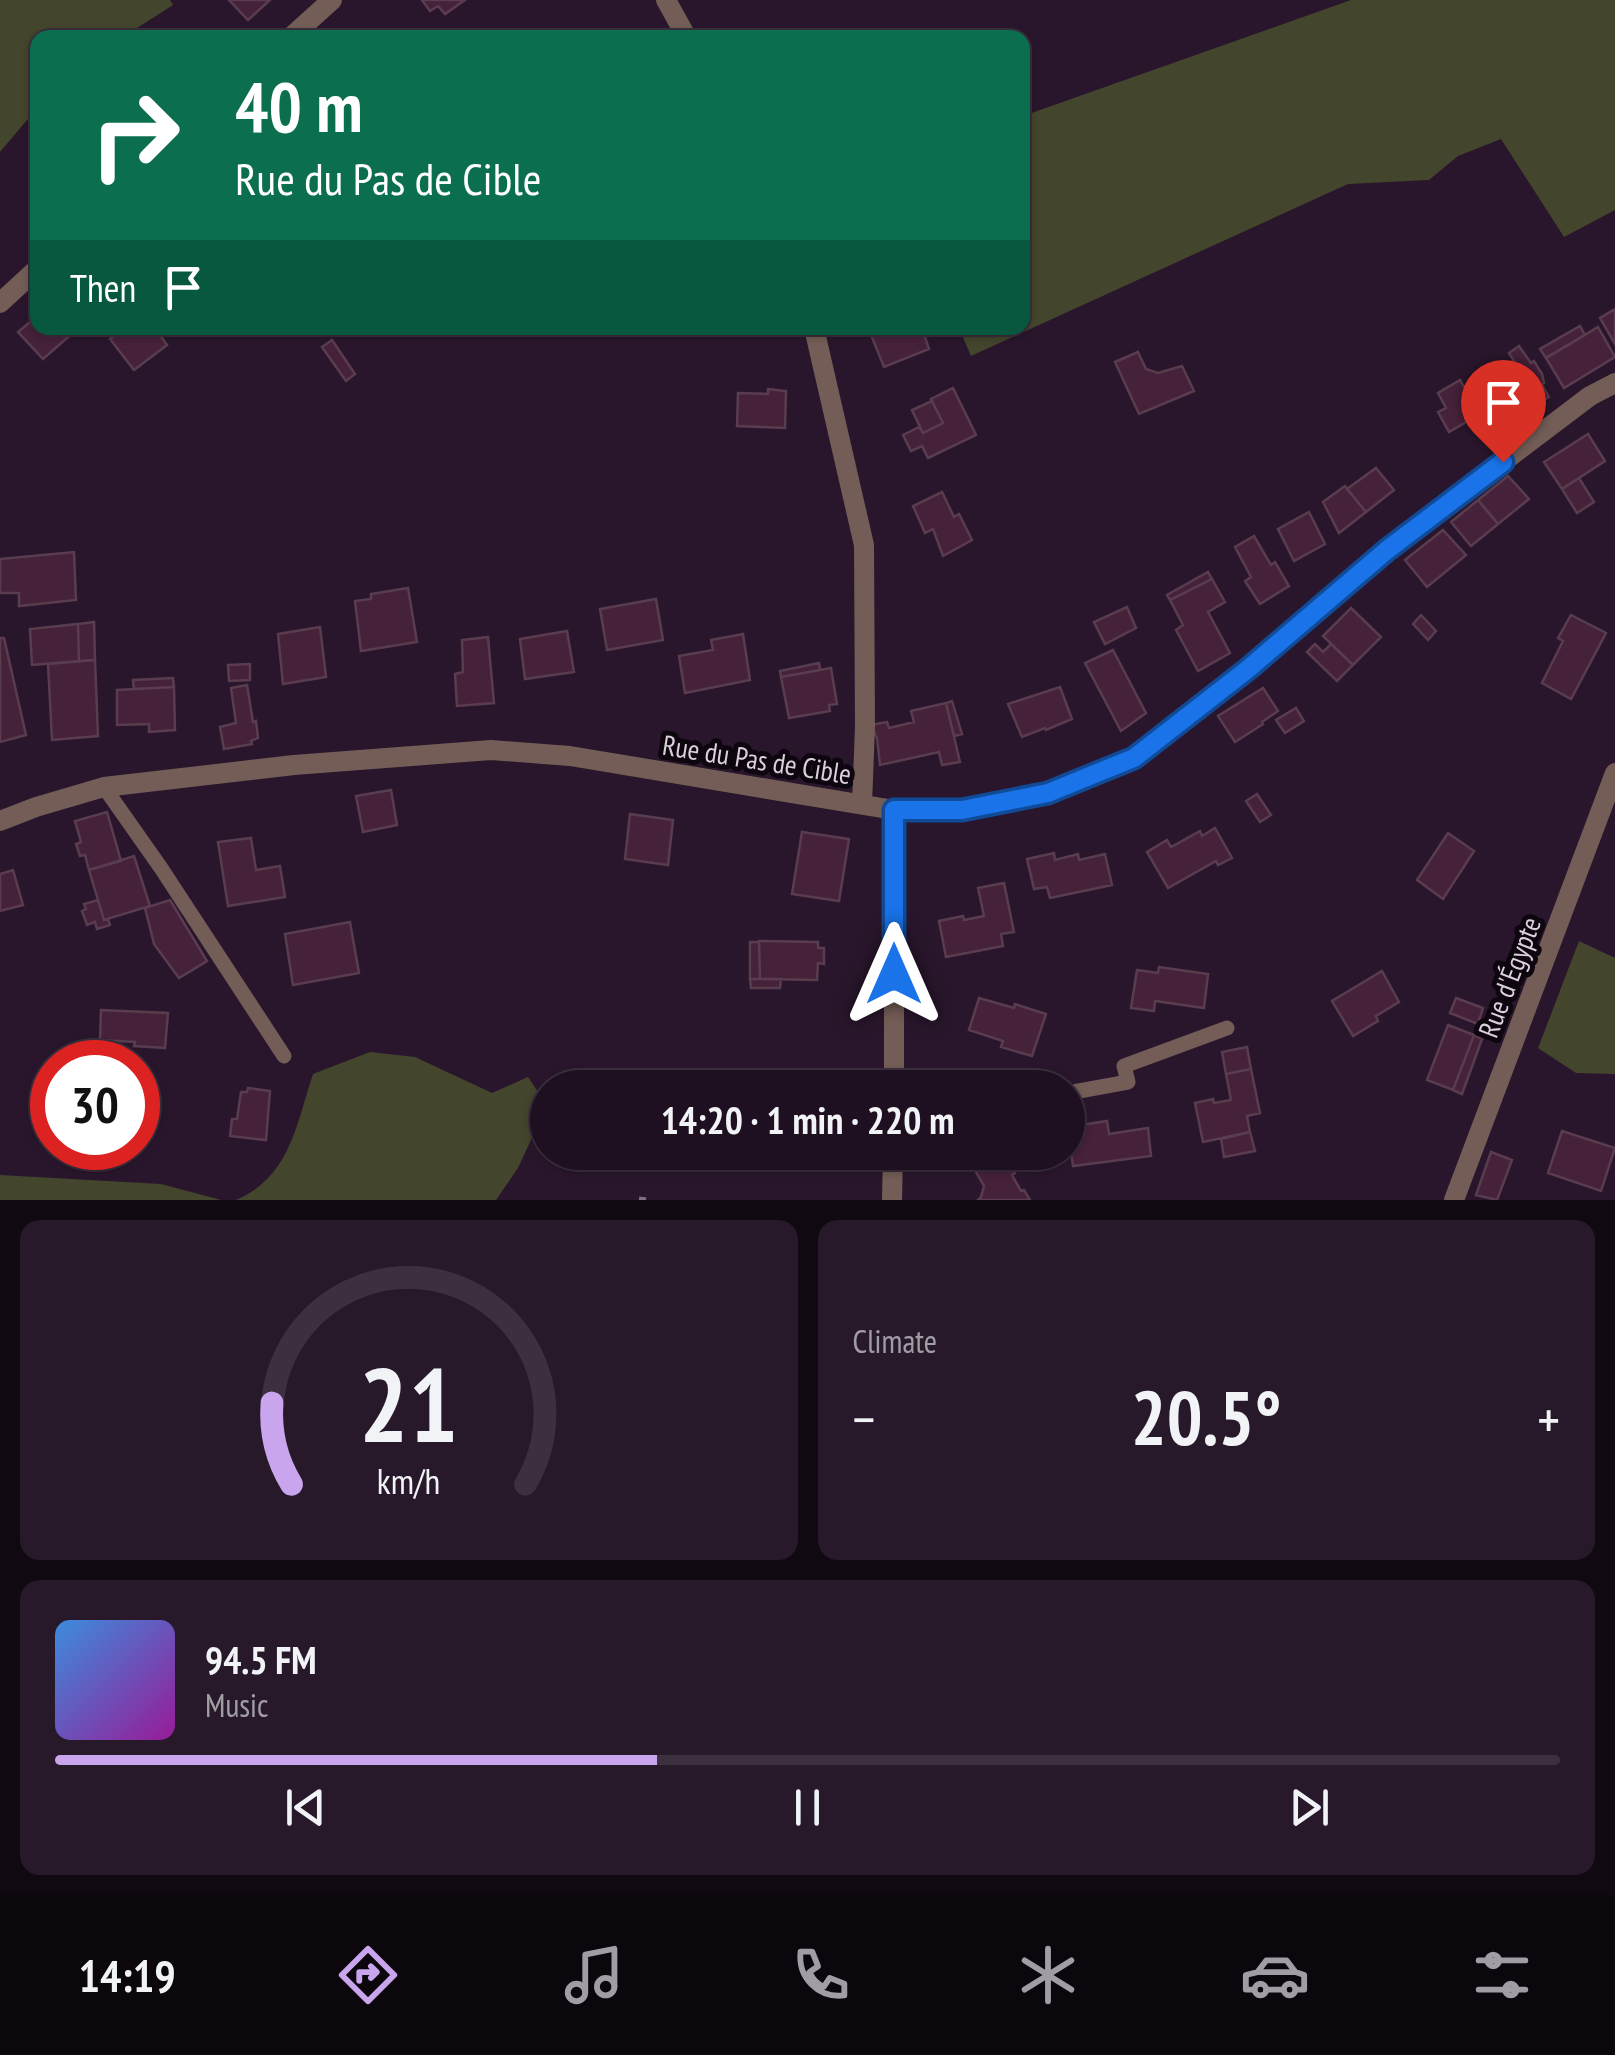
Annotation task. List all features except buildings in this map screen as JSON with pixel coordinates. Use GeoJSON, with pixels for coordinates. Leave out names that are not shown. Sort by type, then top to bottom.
{"type":"FeatureCollection","features":[{"type":"Feature","properties":{"kind":"street"},"geometry":{"type":"LineString","coordinates":[[299,30],[332,0]]}},
{"type":"Feature","properties":{"kind":"street"},"geometry":{"type":"LineString","coordinates":[[666,0],[683,30]]}},
{"type":"Feature","properties":{"kind":"street"},"geometry":{"type":"LineString","coordinates":[[0,302],[30,275]]}},
{"type":"Feature","properties":{"kind":"street"},"geometry":{"type":"LineString","coordinates":[[816,335],[864,545],[862,804]]}},
{"type":"Feature","properties":{"kind":"street","name":"Rue du Pas de Cible"},"geometry":{"type":"LineString","coordinates":[[0,822],[104,787],[294,765],[491,750],[570,756],[894,810],[962,810],[1048,793],[1134,758],[1248,669],[1387,550],[1590,396],[1615,382]]}},
{"type":"Feature","properties":{"kind":"street","name":"Rue d'Égypte"},"geometry":{"type":"LineString","coordinates":[[1454,1200],[1611,795],[1615,773]]}},
{"type":"Feature","properties":{"kind":"street"},"geometry":{"type":"LineString","coordinates":[[894,810],[894,1070]]}},
{"type":"Feature","properties":{"kind":"street"},"geometry":{"type":"LineString","coordinates":[[892,1200],[893,1170]]}},
{"type":"Feature","properties":{"kind":"lane"},"geometry":{"type":"LineString","coordinates":[[104,787],[284,1056]]}},
{"type":"Feature","properties":{"kind":"lane"},"geometry":{"type":"LineString","coordinates":[[1085,1090],[1128,1082],[1124,1066],[1226,1028]]}},
{"type":"Feature","properties":{"kind":"green space"},"geometry":{"type":"Polygon","coordinates":[[[0,0],[170,0],[173,5],[134,30],[30,30],[30,117],[0,152],[0,0]]]}},
{"type":"Feature","properties":{"kind":"green space"},"geometry":{"type":"Polygon","coordinates":[[[1351,0],[1615,0],[1615,210],[1564,237],[1501,139],[1458,156],[1429,180],[1348,184],[1030,329],[1030,114],[1351,0]]]}},
{"type":"Feature","properties":{"kind":"green space"},"geometry":{"type":"Polygon","coordinates":[[[962,335],[1017,335],[971,356],[962,335]]]}},
{"type":"Feature","properties":{"kind":"green space"},"geometry":{"type":"Polygon","coordinates":[[[1579,941],[1615,958],[1615,1074],[1576,1073],[1538,1048],[1579,941]]]}},
{"type":"Feature","properties":{"kind":"green space"},"geometry":{"type":"Polygon","coordinates":[[[370,1052],[415,1057],[492,1093],[528,1077],[530,1142],[496,1200],[236,1200],[254,1190],[280,1163],[313,1074],[370,1052]]]}},
{"type":"Feature","properties":{"kind":"green space"},"geometry":{"type":"Polygon","coordinates":[[[0,1175],[161,1184],[221,1200],[0,1200],[0,1175]]]}},
{"type":"Feature","properties":{"kind":"route"},"geometry":{"type":"LineString","coordinates":[[894,974],[894,810],[962,810],[1048,793],[1134,758],[1248,669],[1387,550],[1503,462]]}}]}
